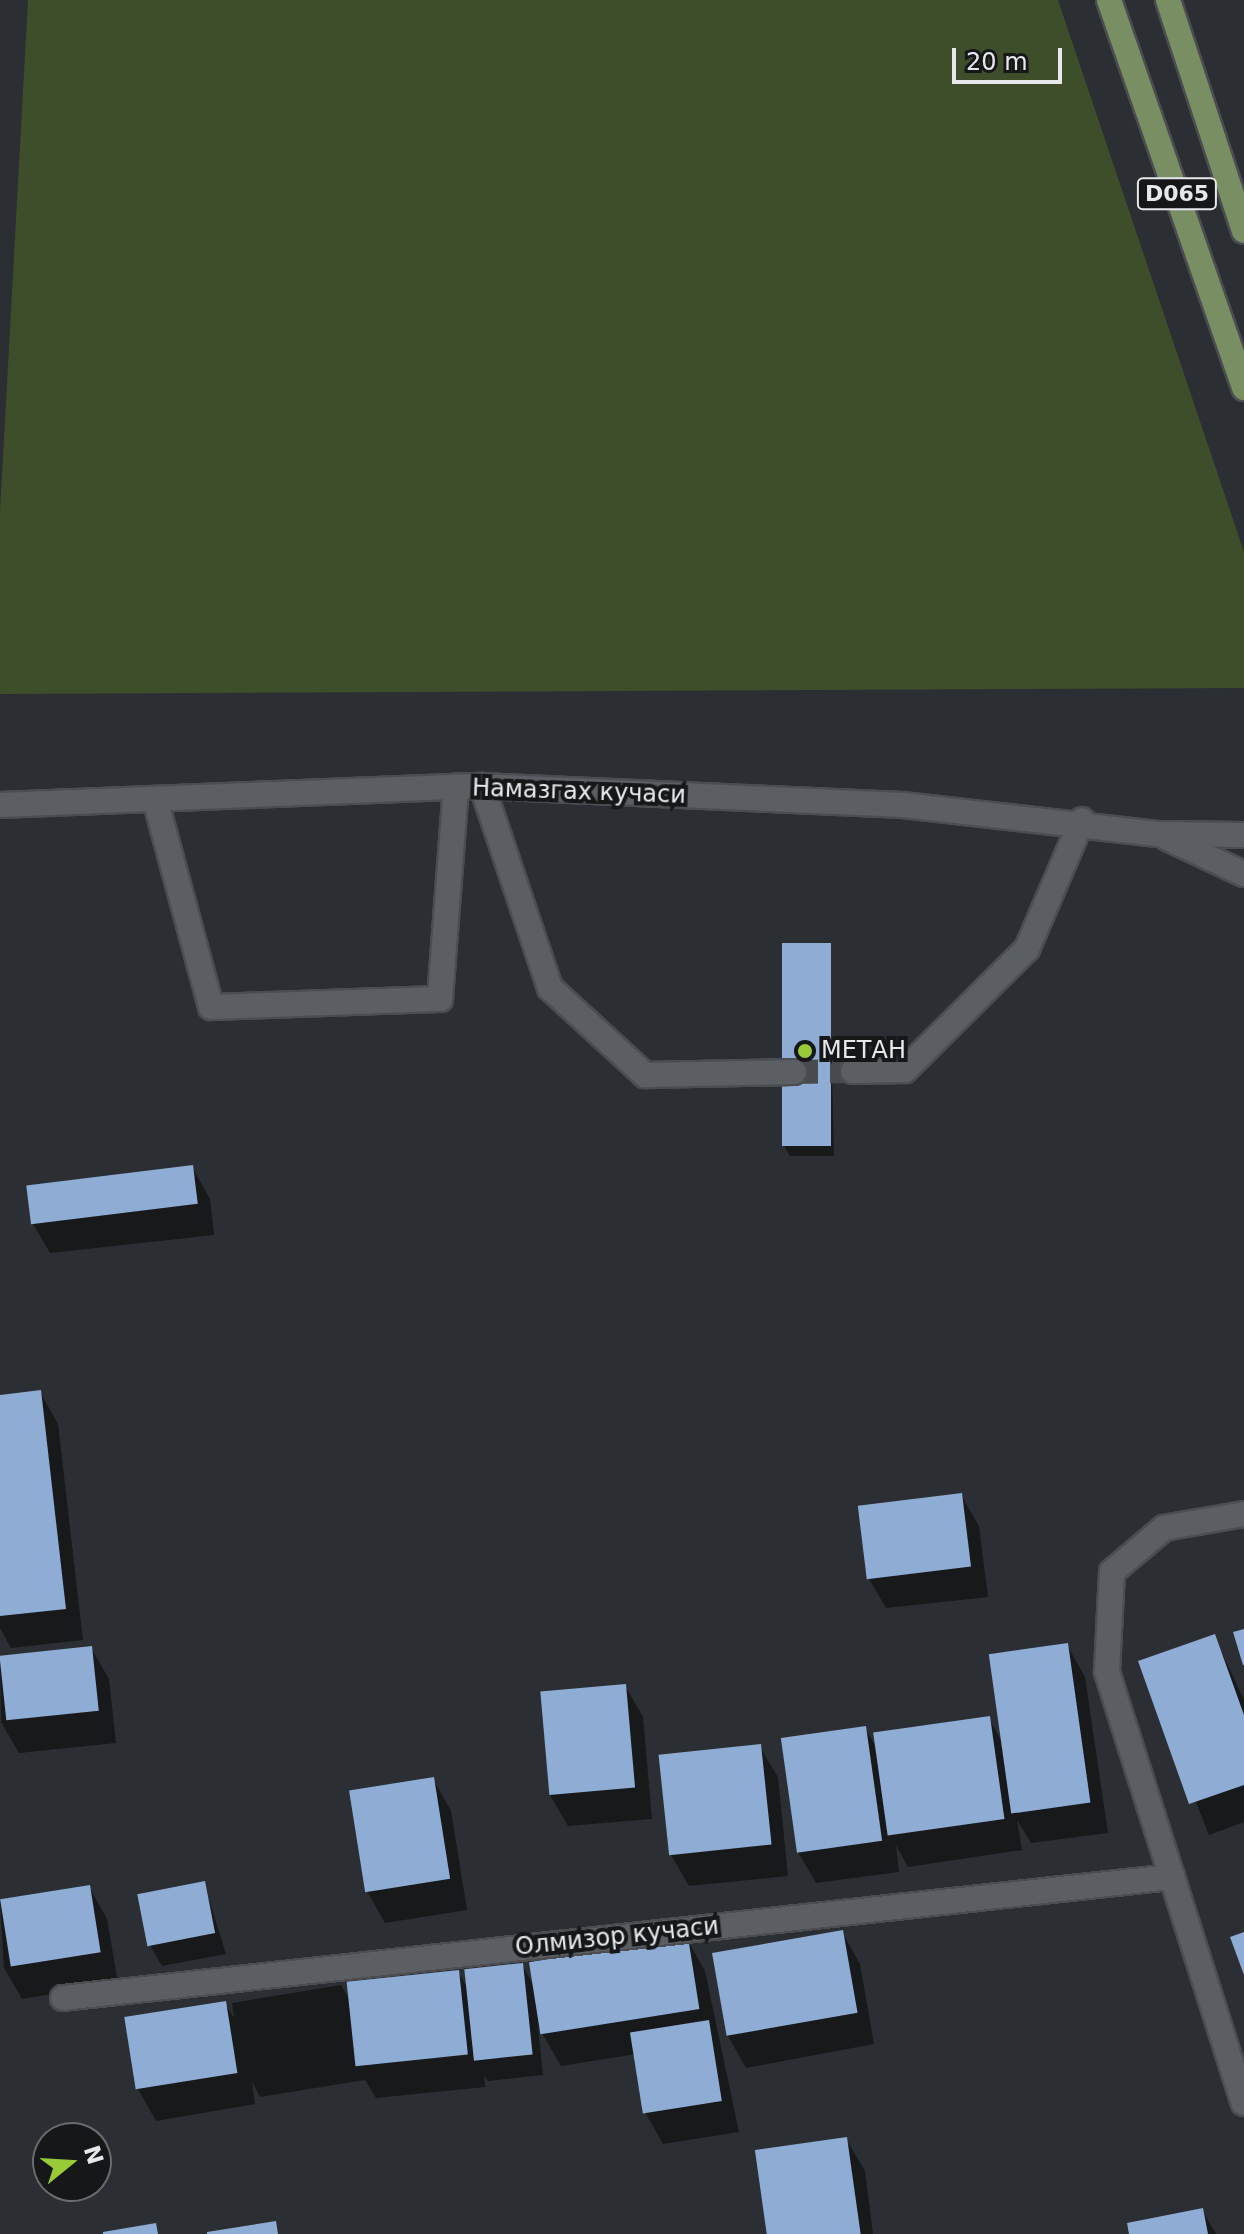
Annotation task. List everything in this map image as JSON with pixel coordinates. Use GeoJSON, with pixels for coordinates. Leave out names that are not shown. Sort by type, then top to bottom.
{"type":"FeatureCollection","features":[{"type":"Feature","properties":{"kind":"main road","name":"D065"},"geometry":{"type":"LineString","coordinates":[[1109,0],[1244,388]]}},
{"type":"Feature","properties":{"kind":"main road","name":"D065"},"geometry":{"type":"LineString","coordinates":[[1168,0],[1244,231]]}},
{"type":"Feature","properties":{"kind":"street","name":"Намазгах кучаси"},"geometry":{"type":"LineString","coordinates":[[0,805],[482,786],[1082,820],[1157,834]]}},
{"type":"Feature","properties":{"kind":"street"},"geometry":{"type":"LineString","coordinates":[[482,786],[550,988],[581,1017],[645,1075],[794,1072]]}},
{"type":"Feature","properties":{"kind":"street"},"geometry":{"type":"LineString","coordinates":[[155,799],[211,1007],[440,999],[456,787]]}},
{"type":"Feature","properties":{"kind":"street"},"geometry":{"type":"LineString","coordinates":[[853,1071],[905,1070],[1027,949],[1082,820]]}},
{"type":"Feature","properties":{"kind":"street"},"geometry":{"type":"LineString","coordinates":[[1157,834],[1244,835]]}},
{"type":"Feature","properties":{"kind":"street"},"geometry":{"type":"LineString","coordinates":[[1157,834],[1244,874]]}},
{"type":"Feature","properties":{"kind":"street"},"geometry":{"type":"LineString","coordinates":[[1244,1514],[1164,1528],[1112,1572],[1107,1672],[1244,2103]]}},
{"type":"Feature","properties":{"kind":"street","name":"Олмизор кучаси"},"geometry":{"type":"LineString","coordinates":[[63,1998],[1172,1877]]}},
{"type":"Feature","properties":{"kind":"green space"},"geometry":{"type":"Polygon","coordinates":[[[28,0],[1058,0],[1244,552],[1244,688],[0,694],[0,512],[28,0]]]}},
{"type":"Feature","properties":{"kind":"building"},"geometry":{"type":"Polygon","coordinates":[[[782,943],[831,943],[831,1146],[782,1146],[782,943]]]}},
{"type":"Feature","properties":{"kind":"building"},"geometry":{"type":"Polygon","coordinates":[[[193,1165],[198,1204],[31,1224],[26,1185],[193,1165]]]}},
{"type":"Feature","properties":{"kind":"building"},"geometry":{"type":"Polygon","coordinates":[[[41,1390],[66,1609],[0,1616],[0,1395],[41,1390]]]}},
{"type":"Feature","properties":{"kind":"building"},"geometry":{"type":"Polygon","coordinates":[[[962,1493],[971,1566],[867,1579],[858,1506],[962,1493]]]}},
{"type":"Feature","properties":{"kind":"building"},"geometry":{"type":"Polygon","coordinates":[[[1244,1629],[1244,1665],[1243,1665],[1233,1632],[1244,1629]]]}},
{"type":"Feature","properties":{"kind":"building"},"geometry":{"type":"Polygon","coordinates":[[[1215,1634],[1244,1715],[1244,1785],[1189,1804],[1138,1661],[1215,1634]]]}},
{"type":"Feature","properties":{"kind":"building"},"geometry":{"type":"Polygon","coordinates":[[[1068,1643],[1090,1802],[1011,1814],[989,1654],[1068,1643]]]}},
{"type":"Feature","properties":{"kind":"building"},"geometry":{"type":"Polygon","coordinates":[[[92,1646],[99,1711],[6,1720],[0,1656],[92,1646]]]}},
{"type":"Feature","properties":{"kind":"building"},"geometry":{"type":"Polygon","coordinates":[[[626,1684],[635,1788],[549,1795],[540,1691],[626,1684]]]}},
{"type":"Feature","properties":{"kind":"building"},"geometry":{"type":"Polygon","coordinates":[[[990,1716],[1004,1819],[888,1835],[873,1732],[990,1716]]]}},
{"type":"Feature","properties":{"kind":"building"},"geometry":{"type":"Polygon","coordinates":[[[866,1726],[882,1841],[797,1853],[781,1738],[866,1726]]]}},
{"type":"Feature","properties":{"kind":"building"},"geometry":{"type":"Polygon","coordinates":[[[761,1744],[772,1844],[669,1855],[659,1755],[761,1744]]]}},
{"type":"Feature","properties":{"kind":"building"},"geometry":{"type":"Polygon","coordinates":[[[434,1777],[450,1879],[365,1892],[349,1790],[434,1777]]]}},
{"type":"Feature","properties":{"kind":"building"},"geometry":{"type":"Polygon","coordinates":[[[205,1881],[215,1933],[147,1946],[137,1894],[205,1881]]]}},
{"type":"Feature","properties":{"kind":"building"},"geometry":{"type":"Polygon","coordinates":[[[90,1885],[101,1952],[11,1966],[0,1899],[90,1885]]]}},
{"type":"Feature","properties":{"kind":"building"},"geometry":{"type":"Polygon","coordinates":[[[843,1930],[858,2013],[727,2036],[712,1953],[843,1930]]]}},
{"type":"Feature","properties":{"kind":"building"},"geometry":{"type":"Polygon","coordinates":[[[1244,1932],[1244,1975],[1230,1937],[1244,1932]]]}},
{"type":"Feature","properties":{"kind":"building"},"geometry":{"type":"Polygon","coordinates":[[[688,1937],[699,2009],[540,2034],[529,1962],[688,1937]]]}},
{"type":"Feature","properties":{"kind":"building"},"geometry":{"type":"Polygon","coordinates":[[[523,1963],[533,2054],[474,2061],[464,1969],[523,1963]]]}},
{"type":"Feature","properties":{"kind":"building"},"geometry":{"type":"Polygon","coordinates":[[[459,1970],[468,2055],[356,2066],[347,1982],[459,1970]]]}},
{"type":"Feature","properties":{"kind":"building"},"geometry":{"type":"Polygon","coordinates":[[[226,2001],[237,2073],[136,2089],[124,2017],[226,2001]]]}},
{"type":"Feature","properties":{"kind":"building"},"geometry":{"type":"Polygon","coordinates":[[[709,2020],[722,2101],[643,2114],[630,2033],[709,2020]]]}},
{"type":"Feature","properties":{"kind":"building"},"geometry":{"type":"Polygon","coordinates":[[[847,2137],[861,2234],[767,2234],[755,2150],[847,2137]]]}},
{"type":"Feature","properties":{"kind":"building"},"geometry":{"type":"Polygon","coordinates":[[[1203,2208],[1208,2234],[1129,2234],[1127,2223],[1203,2208]]]}},
{"type":"Feature","properties":{"kind":"building"},"geometry":{"type":"Polygon","coordinates":[[[276,2221],[278,2234],[207,2234],[207,2232],[276,2221]]]}},
{"type":"Feature","properties":{"kind":"building"},"geometry":{"type":"Polygon","coordinates":[[[156,2223],[158,2234],[103,2234],[103,2232],[156,2223]]]}},
{"type":"Feature","properties":{"kind":"tunnel"},"geometry":{"type":"LineString","coordinates":[[794,1072],[853,1071]]}},
{"type":"Feature","properties":{"kind":"place","name":"МЕТАН"},"geometry":{"type":"Point","coordinates":[805,1051]}}]}
